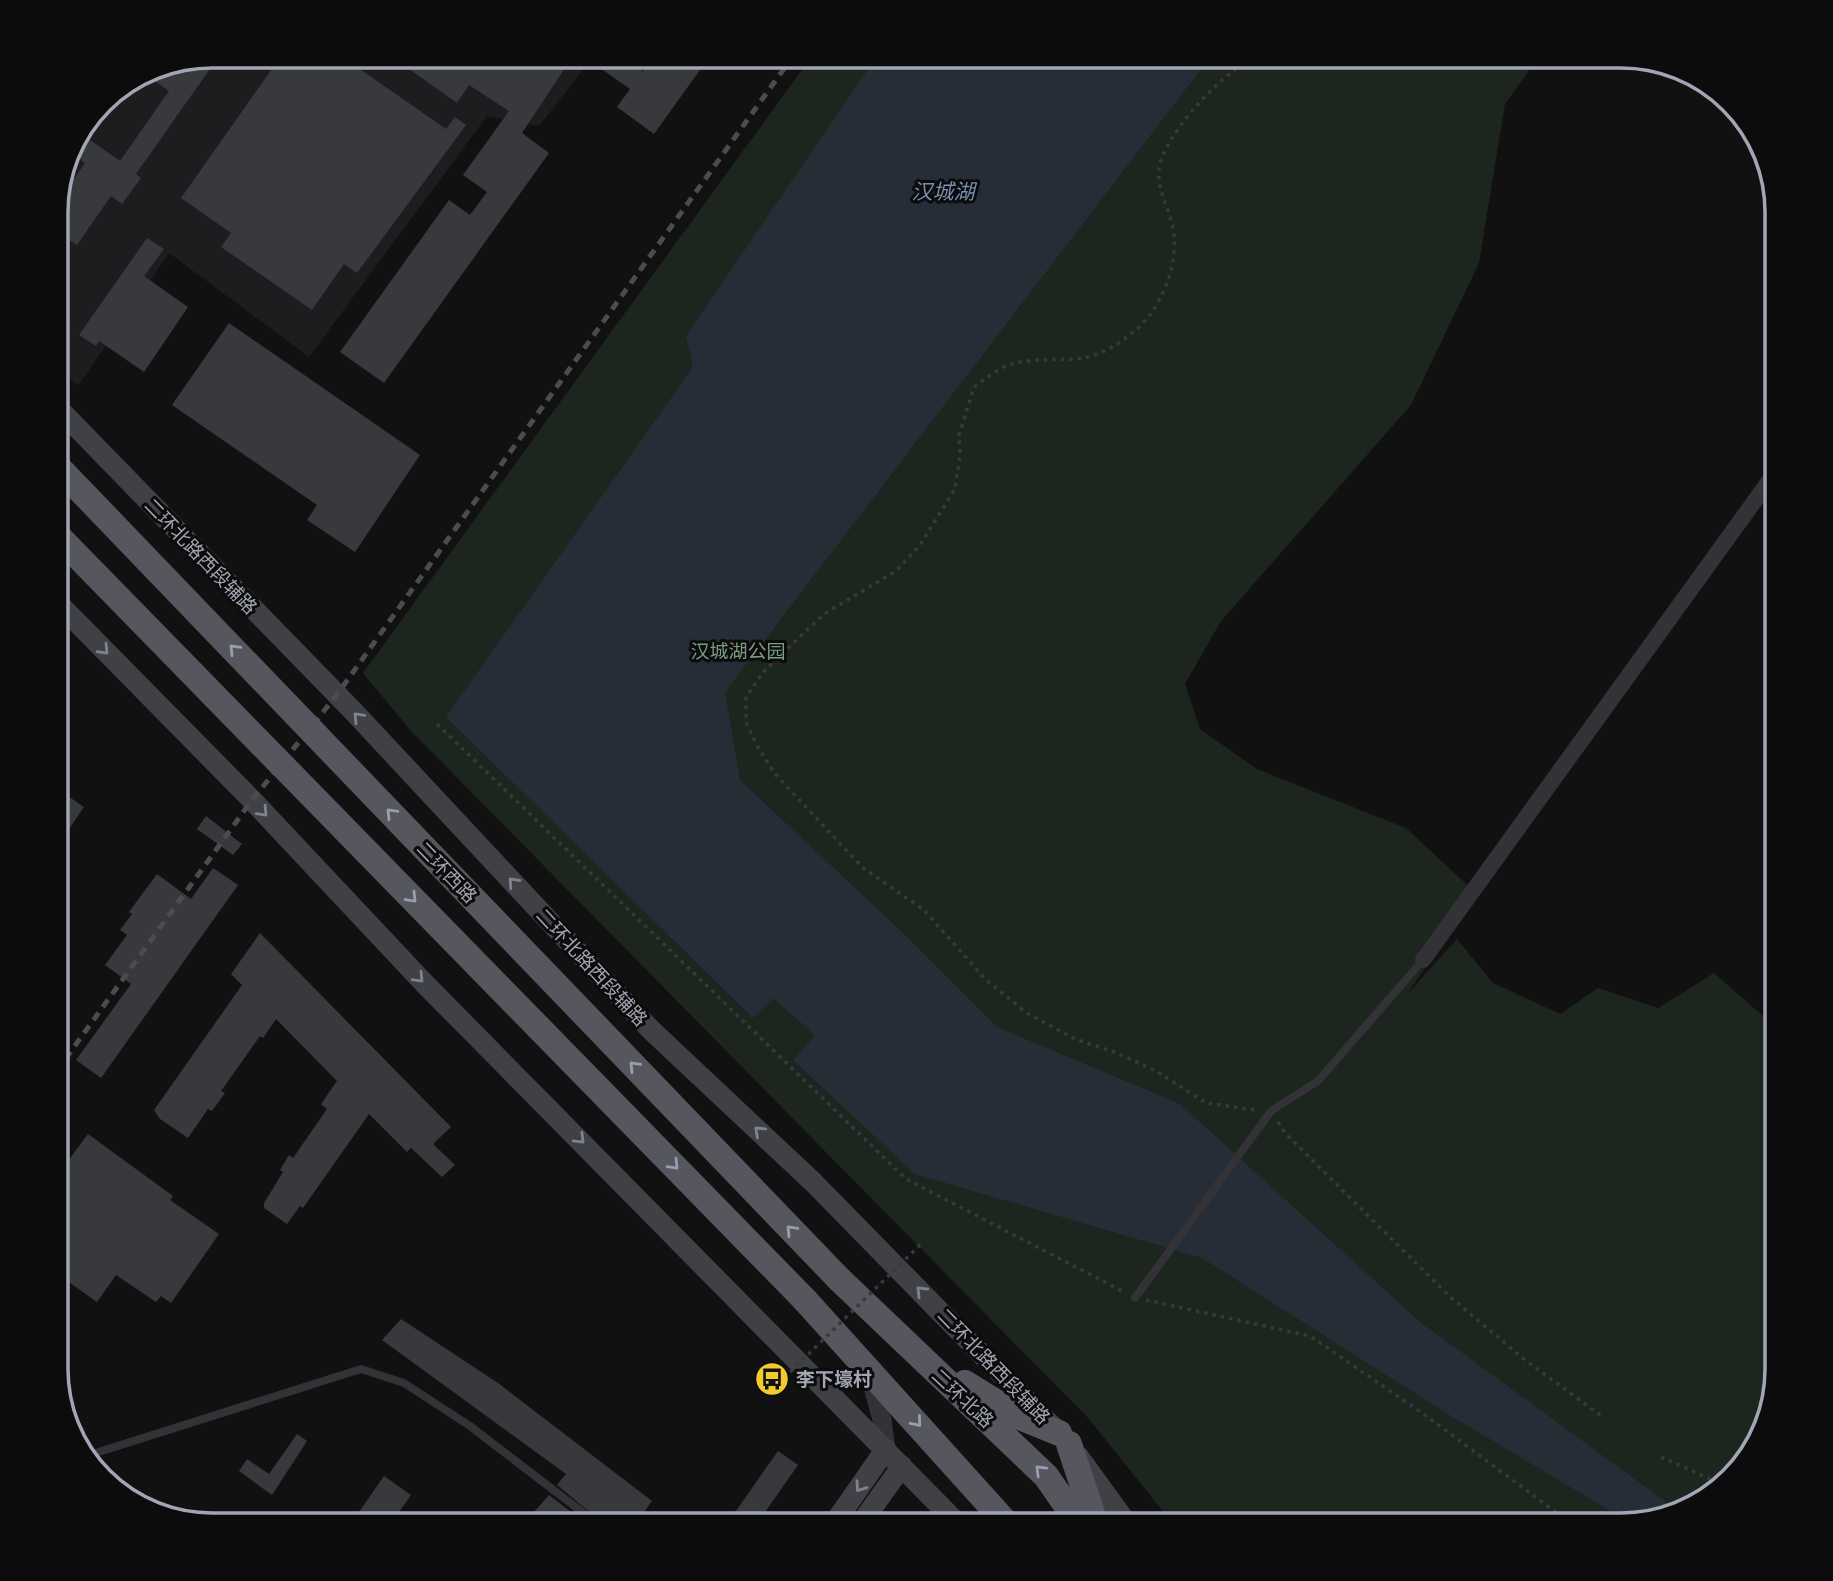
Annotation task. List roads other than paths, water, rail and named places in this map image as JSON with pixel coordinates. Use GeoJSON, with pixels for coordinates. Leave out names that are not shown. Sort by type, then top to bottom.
{"type":"FeatureCollection","features":[{"type":"Feature","properties":{"kind":"highway","name":"二环西路"},"geometry":{"type":"LineString","coordinates":[[69,479],[839,1279]]}},
{"type":"Feature","properties":{"kind":"highway"},"geometry":{"type":"LineString","coordinates":[[69,547],[865,1362],[997,1513]]}},
{"type":"Feature","properties":{"kind":"highway","name":"二环北路"},"geometry":{"type":"LineString","coordinates":[[839,1279],[1046,1476],[1072,1513]]}},
{"type":"Feature","properties":{"kind":"highway"},"geometry":{"type":"LineString","coordinates":[[922,1360],[1020,1417],[1064,1439],[1092,1513]]}},
{"type":"Feature","properties":{"kind":"main road","name":"二环北路西段辅路"},"geometry":{"type":"LineString","coordinates":[[69,419],[354,712],[650,1028],[814,1183],[1064,1439],[1119,1513]]}},
{"type":"Feature","properties":{"kind":"main road"},"geometry":{"type":"LineString","coordinates":[[69,614],[252,800],[424,983],[948,1513]]}},
{"type":"Feature","properties":{"kind":"main road"},"geometry":{"type":"LineString","coordinates":[[841,1513],[886,1449]]}},
{"type":"Feature","properties":{"kind":"main road"},"geometry":{"type":"LineString","coordinates":[[868,1513],[902,1465]]}},
{"type":"Feature","properties":{"kind":"street"},"geometry":{"type":"LineString","coordinates":[[1423,960],[1765,487]]}},
{"type":"Feature","properties":{"kind":"street"},"geometry":{"type":"LineString","coordinates":[[865,1362],[876,1394],[886,1449]]}},
{"type":"Feature","properties":{"kind":"lane"},"geometry":{"type":"LineString","coordinates":[[1135,1298],[1271,1111],[1318,1081],[1423,960]]}},
{"type":"Feature","properties":{"kind":"lane"},"geometry":{"type":"LineString","coordinates":[[96,1453],[361,1369],[404,1383],[470,1426],[583,1513]]}},
{"type":"Feature","properties":{"kind":"water","name":"汉城湖"},"geometry":{"type":"Polygon","coordinates":[[[1202,68],[725,692],[740,780],[904,934],[997,1027],[1180,1104],[1420,1322],[1669,1504],[1648,1510],[1614,1513],[1451,1416],[1202,1258],[915,1174],[793,1060],[815,1035],[773,998],[753,1018],[446,717],[693,367],[686,336],[868,69],[1202,68]]]}},
{"type":"Feature","properties":{"kind":"railway"},"geometry":{"type":"LineString","coordinates":[[69,1054],[252,800],[336,696],[784,69]]}},
{"type":"Feature","properties":{"kind":"place","name":"李下壕村"},"geometry":{"type":"Point","coordinates":[772,1379]}},
{"type":"Feature","properties":{"kind":"park label","name":"汉城湖公园"},"geometry":{"type":"Point","coordinates":[738,651]}}]}
